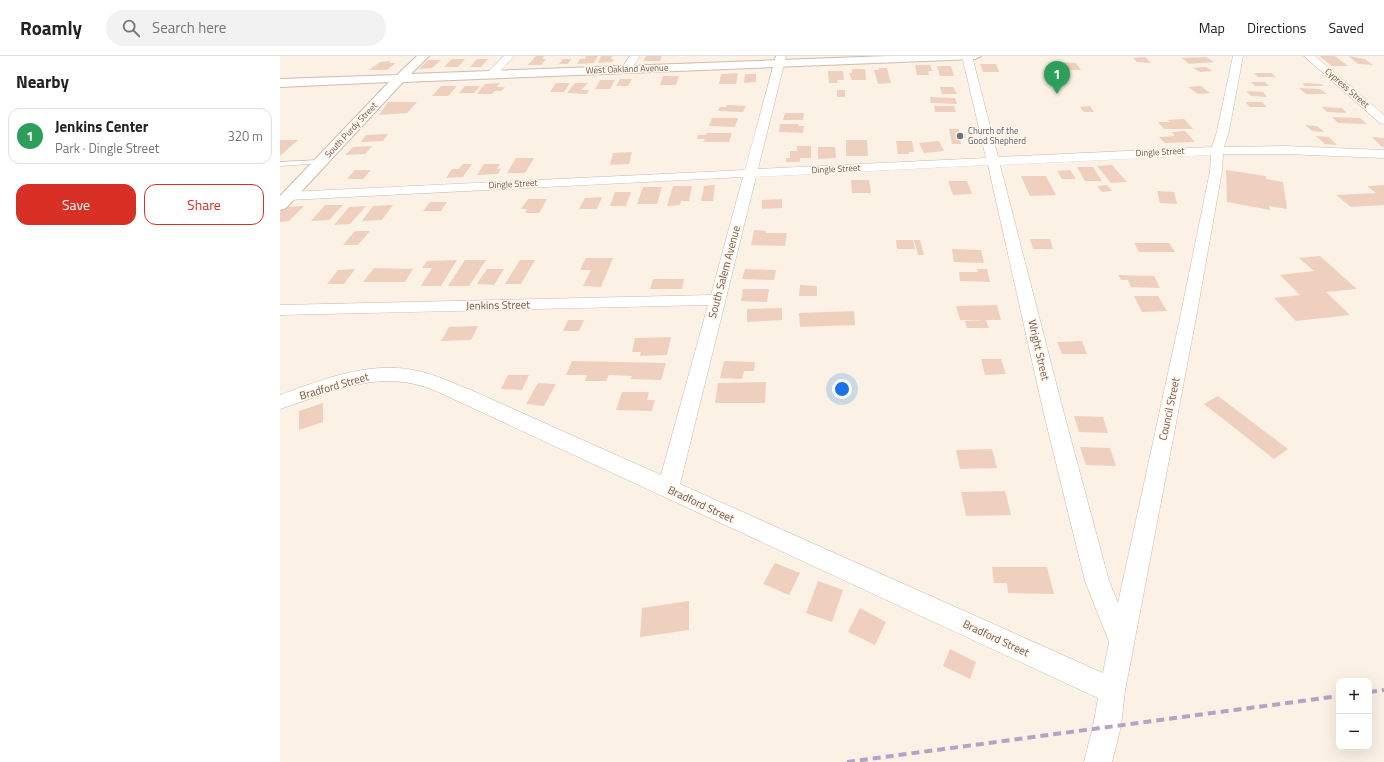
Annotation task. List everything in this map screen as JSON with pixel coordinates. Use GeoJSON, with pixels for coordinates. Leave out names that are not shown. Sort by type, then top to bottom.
{"type":"FeatureCollection","features":[{"type":"Feature","properties":{"kind":"street","name":"South Purdy Street"},"geometry":{"type":"LineString","coordinates":[[284,201],[423,56]]}},
{"type":"Feature","properties":{"kind":"street"},"geometry":{"type":"LineString","coordinates":[[491,75],[509,56]]}},
{"type":"Feature","properties":{"kind":"street"},"geometry":{"type":"LineString","coordinates":[[626,69],[635,56]]}},
{"type":"Feature","properties":{"kind":"street","name":"Wright Street"},"geometry":{"type":"LineString","coordinates":[[967,56],[1053,410],[1097,581],[1122,642]]}},
{"type":"Feature","properties":{"kind":"street","name":"West Oakland Avenue"},"geometry":{"type":"LineString","coordinates":[[280,83],[626,69],[780,60],[975,56]]}},
{"type":"Feature","properties":{"kind":"street","name":"Council Street"},"geometry":{"type":"LineString","coordinates":[[1098,762],[1107,726],[1112,691],[1188,318],[1216,171],[1217,150],[1223,131],[1238,56]]}},
{"type":"Feature","properties":{"kind":"street","name":"Cypress Street"},"geometry":{"type":"LineString","coordinates":[[1309,56],[1384,121]]}},
{"type":"Feature","properties":{"kind":"street","name":"South Salem Avenue"},"geometry":{"type":"LineString","coordinates":[[668,489],[716,300],[780,60]]}},
{"type":"Feature","properties":{"kind":"street","name":"Dingle Street"},"geometry":{"type":"LineString","coordinates":[[284,201],[750,173],[1217,150],[1285,150],[1384,154]]}},
{"type":"Feature","properties":{"kind":"street","name":"Jenkins Street"},"geometry":{"type":"LineString","coordinates":[[280,310],[716,300]]}},
{"type":"Feature","properties":{"kind":"street","name":"Bradford Street"},"geometry":{"type":"LineString","coordinates":[[280,402],[350,379],[371,375],[399,374],[418,377],[466,396],[1112,691]]}},
{"type":"Feature","properties":{"kind":"lane"},"geometry":{"type":"LineString","coordinates":[[280,164],[320,162]]}},
{"type":"Feature","properties":{"kind":"building"},"geometry":{"type":"Polygon","coordinates":[[[536,56],[544,56],[542,59],[546,59],[541,65],[528,65],[536,56]]]}},
{"type":"Feature","properties":{"kind":"building"},"geometry":{"type":"Polygon","coordinates":[[[586,56],[598,56],[594,63],[577,64],[580,59],[585,59],[586,56]]]}},
{"type":"Feature","properties":{"kind":"building"},"geometry":{"type":"Polygon","coordinates":[[[601,56],[612,56],[611,59],[614,59],[612,62],[598,63],[601,56]]]}},
{"type":"Feature","properties":{"kind":"building"},"geometry":{"type":"Polygon","coordinates":[[[646,56],[662,56],[660,61],[643,61],[646,56]]]}},
{"type":"Feature","properties":{"kind":"building"},"geometry":{"type":"Polygon","coordinates":[[[1319,56],[1335,56],[1348,66],[1332,66],[1319,56]]]}},
{"type":"Feature","properties":{"kind":"building"},"geometry":{"type":"Polygon","coordinates":[[[1348,56],[1365,59],[1373,65],[1358,64],[1348,56]]]}},
{"type":"Feature","properties":{"kind":"building"},"geometry":{"type":"Polygon","coordinates":[[[1145,57],[1151,63],[1137,62],[1133,58],[1145,57]]]}},
{"type":"Feature","properties":{"kind":"building"},"geometry":{"type":"Polygon","coordinates":[[[1206,57],[1214,62],[1189,64],[1182,58],[1206,57]]]}},
{"type":"Feature","properties":{"kind":"building"},"geometry":{"type":"Polygon","coordinates":[[[452,59],[465,59],[458,67],[444,67],[452,59]]]}},
{"type":"Feature","properties":{"kind":"building"},"geometry":{"type":"Polygon","coordinates":[[[477,59],[488,59],[481,67],[470,67],[477,59]]]}},
{"type":"Feature","properties":{"kind":"building"},"geometry":{"type":"Polygon","coordinates":[[[563,59],[571,59],[568,64],[559,64],[563,59]]]}},
{"type":"Feature","properties":{"kind":"building"},"geometry":{"type":"Polygon","coordinates":[[[428,60],[441,60],[432,68],[419,69],[428,60]]]}},
{"type":"Feature","properties":{"kind":"building"},"geometry":{"type":"Polygon","coordinates":[[[391,61],[389,63],[396,63],[387,70],[369,70],[380,62],[391,61]]]}},
{"type":"Feature","properties":{"kind":"building"},"geometry":{"type":"Polygon","coordinates":[[[1057,62],[1076,63],[1081,70],[1056,70],[1051,63],[1058,63],[1057,62]]]}},
{"type":"Feature","properties":{"kind":"building"},"geometry":{"type":"Polygon","coordinates":[[[980,64],[996,64],[999,72],[983,72],[980,64]]]}},
{"type":"Feature","properties":{"kind":"building"},"geometry":{"type":"Polygon","coordinates":[[[915,65],[930,65],[932,71],[928,71],[929,75],[917,75],[915,65]]]}},
{"type":"Feature","properties":{"kind":"building"},"geometry":{"type":"Polygon","coordinates":[[[937,66],[951,66],[954,76],[940,76],[937,66]]]}},
{"type":"Feature","properties":{"kind":"building"},"geometry":{"type":"Polygon","coordinates":[[[1206,67],[1212,71],[1200,72],[1193,68],[1206,67]]]}},
{"type":"Feature","properties":{"kind":"building"},"geometry":{"type":"Polygon","coordinates":[[[878,68],[887,68],[891,83],[878,84],[874,70],[879,70],[878,68]]]}},
{"type":"Feature","properties":{"kind":"building"},"geometry":{"type":"Polygon","coordinates":[[[852,69],[865,69],[866,80],[852,80],[849,73],[852,73],[852,69]]]}},
{"type":"Feature","properties":{"kind":"building"},"geometry":{"type":"Polygon","coordinates":[[[828,71],[843,71],[844,80],[837,80],[838,83],[829,83],[828,71]]]}},
{"type":"Feature","properties":{"kind":"building"},"geometry":{"type":"Polygon","coordinates":[[[738,73],[736,84],[719,84],[721,74],[738,73]]]}},
{"type":"Feature","properties":{"kind":"building"},"geometry":{"type":"Polygon","coordinates":[[[1254,73],[1271,73],[1276,77],[1258,77],[1254,73]]]}},
{"type":"Feature","properties":{"kind":"building"},"geometry":{"type":"Polygon","coordinates":[[[745,74],[756,74],[756,82],[744,83],[745,74]]]}},
{"type":"Feature","properties":{"kind":"building"},"geometry":{"type":"Polygon","coordinates":[[[663,76],[679,76],[676,85],[660,85],[663,76]]]}},
{"type":"Feature","properties":{"kind":"building"},"geometry":{"type":"Polygon","coordinates":[[[620,79],[632,79],[628,86],[616,86],[620,79]]]}},
{"type":"Feature","properties":{"kind":"building"},"geometry":{"type":"Polygon","coordinates":[[[600,80],[615,80],[610,89],[595,89],[600,80]]]}},
{"type":"Feature","properties":{"kind":"building"},"geometry":{"type":"Polygon","coordinates":[[[1251,82],[1265,82],[1269,86],[1255,86],[1251,82]]]}},
{"type":"Feature","properties":{"kind":"building"},"geometry":{"type":"Polygon","coordinates":[[[500,83],[497,87],[505,87],[501,91],[495,91],[492,94],[477,94],[485,84],[500,83]]]}},
{"type":"Feature","properties":{"kind":"building"},"geometry":{"type":"Polygon","coordinates":[[[556,83],[570,83],[564,92],[550,92],[556,83]]]}},
{"type":"Feature","properties":{"kind":"building"},"geometry":{"type":"Polygon","coordinates":[[[575,83],[588,83],[581,90],[589,90],[587,94],[567,93],[575,83]]]}},
{"type":"Feature","properties":{"kind":"building"},"geometry":{"type":"Polygon","coordinates":[[[1302,83],[1321,84],[1324,86],[1305,86],[1302,83]]]}},
{"type":"Feature","properties":{"kind":"building"},"geometry":{"type":"Polygon","coordinates":[[[441,86],[457,86],[448,96],[432,96],[441,86]]]}},
{"type":"Feature","properties":{"kind":"building"},"geometry":{"type":"Polygon","coordinates":[[[465,86],[480,86],[474,93],[459,93],[465,86]]]}},
{"type":"Feature","properties":{"kind":"building"},"geometry":{"type":"Polygon","coordinates":[[[1201,86],[1210,93],[1198,94],[1188,87],[1201,86]]]}},
{"type":"Feature","properties":{"kind":"building"},"geometry":{"type":"Polygon","coordinates":[[[940,87],[953,87],[957,94],[942,94],[940,87]]]}},
{"type":"Feature","properties":{"kind":"building"},"geometry":{"type":"Polygon","coordinates":[[[1299,88],[1320,89],[1327,94],[1306,94],[1299,88]]]}},
{"type":"Feature","properties":{"kind":"building"},"geometry":{"type":"Polygon","coordinates":[[[837,90],[845,90],[845,97],[837,97],[837,90]]]}},
{"type":"Feature","properties":{"kind":"building"},"geometry":{"type":"Polygon","coordinates":[[[1246,91],[1263,92],[1267,97],[1251,96],[1246,91]]]}},
{"type":"Feature","properties":{"kind":"building"},"geometry":{"type":"Polygon","coordinates":[[[930,97],[955,98],[957,104],[931,103],[930,97]]]}},
{"type":"Feature","properties":{"kind":"building"},"geometry":{"type":"Polygon","coordinates":[[[388,102],[417,102],[407,113],[379,115],[388,102]]]}},
{"type":"Feature","properties":{"kind":"building"},"geometry":{"type":"Polygon","coordinates":[[[1245,102],[1262,102],[1267,107],[1250,107],[1245,102]]]}},
{"type":"Feature","properties":{"kind":"building"},"geometry":{"type":"Polygon","coordinates":[[[727,105],[746,106],[743,112],[718,111],[720,107],[726,107],[727,105]]]}},
{"type":"Feature","properties":{"kind":"building"},"geometry":{"type":"Polygon","coordinates":[[[934,106],[954,106],[956,112],[935,112],[934,106]]]}},
{"type":"Feature","properties":{"kind":"building"},"geometry":{"type":"Polygon","coordinates":[[[1090,106],[1094,112],[1084,112],[1080,107],[1090,106]]]}},
{"type":"Feature","properties":{"kind":"building"},"geometry":{"type":"Polygon","coordinates":[[[1322,107],[1342,108],[1347,113],[1327,112],[1322,107]]]}},
{"type":"Feature","properties":{"kind":"building"},"geometry":{"type":"Polygon","coordinates":[[[785,113],[804,113],[803,120],[783,120],[785,113]]]}},
{"type":"Feature","properties":{"kind":"building"},"geometry":{"type":"Polygon","coordinates":[[[1332,117],[1360,118],[1367,124],[1338,123],[1332,117]]]}},
{"type":"Feature","properties":{"kind":"building"},"geometry":{"type":"Polygon","coordinates":[[[712,118],[738,118],[735,127],[709,126],[712,118]]]}},
{"type":"Feature","properties":{"kind":"building"},"geometry":{"type":"Polygon","coordinates":[[[1184,119],[1193,129],[1164,129],[1158,122],[1170,122],[1167,120],[1184,119]]]}},
{"type":"Feature","properties":{"kind":"building"},"geometry":{"type":"Polygon","coordinates":[[[780,124],[799,124],[798,126],[804,126],[803,133],[779,132],[780,124]]]}},
{"type":"Feature","properties":{"kind":"building"},"geometry":{"type":"Polygon","coordinates":[[[1305,125],[1317,126],[1324,132],[1312,131],[1305,125]]]}},
{"type":"Feature","properties":{"kind":"building"},"geometry":{"type":"Polygon","coordinates":[[[949,129],[959,129],[959,134],[965,134],[966,138],[960,138],[961,144],[952,144],[949,129]]]}},
{"type":"Feature","properties":{"kind":"building"},"geometry":{"type":"Polygon","coordinates":[[[1185,131],[1195,142],[1165,143],[1159,137],[1175,136],[1172,132],[1185,131]]]}},
{"type":"Feature","properties":{"kind":"building"},"geometry":{"type":"Polygon","coordinates":[[[707,133],[732,133],[729,142],[703,142],[705,139],[697,139],[698,135],[706,135],[707,133]]]}},
{"type":"Feature","properties":{"kind":"building"},"geometry":{"type":"Polygon","coordinates":[[[388,134],[383,141],[361,142],[366,135],[388,134]]]}},
{"type":"Feature","properties":{"kind":"building"},"geometry":{"type":"Polygon","coordinates":[[[1316,136],[1329,137],[1337,145],[1325,144],[1316,136]]]}},
{"type":"Feature","properties":{"kind":"building"},"geometry":{"type":"Polygon","coordinates":[[[1372,137],[1384,138],[1384,147],[1382,147],[1372,137]]]}},
{"type":"Feature","properties":{"kind":"building"},"geometry":{"type":"Polygon","coordinates":[[[280,140],[298,140],[280,156],[280,140]]]}},
{"type":"Feature","properties":{"kind":"building"},"geometry":{"type":"Polygon","coordinates":[[[846,140],[867,140],[868,156],[846,156],[846,140]]]}},
{"type":"Feature","properties":{"kind":"building"},"geometry":{"type":"Polygon","coordinates":[[[896,141],[912,141],[914,152],[909,152],[909,154],[898,154],[896,141]]]}},
{"type":"Feature","properties":{"kind":"building"},"geometry":{"type":"Polygon","coordinates":[[[939,141],[944,151],[924,153],[919,143],[939,141]]]}},
{"type":"Feature","properties":{"kind":"building"},"geometry":{"type":"Polygon","coordinates":[[[372,146],[365,154],[345,155],[353,147],[372,146]]]}},
{"type":"Feature","properties":{"kind":"building"},"geometry":{"type":"Polygon","coordinates":[[[797,146],[811,146],[811,158],[800,158],[800,162],[786,162],[786,158],[790,158],[790,151],[797,151],[797,146]]]}},
{"type":"Feature","properties":{"kind":"building"},"geometry":{"type":"Polygon","coordinates":[[[818,147],[835,147],[836,158],[818,159],[818,147]]]}},
{"type":"Feature","properties":{"kind":"building"},"geometry":{"type":"Polygon","coordinates":[[[632,152],[629,164],[610,165],[613,153],[632,152]]]}},
{"type":"Feature","properties":{"kind":"building"},"geometry":{"type":"Polygon","coordinates":[[[516,158],[534,158],[525,173],[507,173],[516,158]]]}},
{"type":"Feature","properties":{"kind":"building"},"geometry":{"type":"Polygon","coordinates":[[[463,164],[472,164],[463,177],[446,178],[452,169],[459,169],[463,164]]]}},
{"type":"Feature","properties":{"kind":"building"},"geometry":{"type":"Polygon","coordinates":[[[484,164],[500,164],[497,169],[501,168],[498,174],[477,175],[484,164]]]}},
{"type":"Feature","properties":{"kind":"building"},"geometry":{"type":"Polygon","coordinates":[[[1112,165],[1127,182],[1111,183],[1097,166],[1112,165]]]}},
{"type":"Feature","properties":{"kind":"building"},"geometry":{"type":"Polygon","coordinates":[[[1077,167],[1093,167],[1102,181],[1085,181],[1077,167]]]}},
{"type":"Feature","properties":{"kind":"building"},"geometry":{"type":"Polygon","coordinates":[[[355,170],[371,170],[363,179],[347,179],[355,170]]]}},
{"type":"Feature","properties":{"kind":"building"},"geometry":{"type":"Polygon","coordinates":[[[1070,170],[1076,179],[1062,179],[1057,171],[1070,170]]]}},
{"type":"Feature","properties":{"kind":"building"},"geometry":{"type":"Polygon","coordinates":[[[1226,170],[1266,176],[1266,179],[1283,182],[1287,209],[1269,206],[1270,210],[1227,202],[1226,170]]]}},
{"type":"Feature","properties":{"kind":"building"},"geometry":{"type":"Polygon","coordinates":[[[1021,176],[1046,176],[1056,195],[1030,196],[1021,176]]]}},
{"type":"Feature","properties":{"kind":"building"},"geometry":{"type":"Polygon","coordinates":[[[851,180],[869,180],[871,193],[852,193],[851,180]]]}},
{"type":"Feature","properties":{"kind":"building"},"geometry":{"type":"Polygon","coordinates":[[[948,181],[967,181],[972,194],[953,195],[948,181]]]}},
{"type":"Feature","properties":{"kind":"building"},"geometry":{"type":"Polygon","coordinates":[[[715,185],[713,201],[701,201],[704,186],[715,185]]]}},
{"type":"Feature","properties":{"kind":"building"},"geometry":{"type":"Polygon","coordinates":[[[1107,185],[1112,191],[1102,192],[1097,186],[1107,185]]]}},
{"type":"Feature","properties":{"kind":"building"},"geometry":{"type":"Polygon","coordinates":[[[1384,185],[1384,205],[1351,207],[1336,195],[1376,193],[1367,186],[1384,185]]]}},
{"type":"Feature","properties":{"kind":"building"},"geometry":{"type":"Polygon","coordinates":[[[673,186],[692,186],[689,201],[681,201],[680,205],[667,206],[673,186]]]}},
{"type":"Feature","properties":{"kind":"building"},"geometry":{"type":"Polygon","coordinates":[[[643,187],[662,187],[657,204],[637,204],[643,187]]]}},
{"type":"Feature","properties":{"kind":"building"},"geometry":{"type":"Polygon","coordinates":[[[1157,191],[1174,192],[1177,204],[1160,203],[1157,191]]]}},
{"type":"Feature","properties":{"kind":"building"},"geometry":{"type":"Polygon","coordinates":[[[615,192],[631,192],[626,206],[610,206],[615,192]]]}},
{"type":"Feature","properties":{"kind":"building"},"geometry":{"type":"Polygon","coordinates":[[[602,197],[597,209],[579,209],[585,198],[602,197]]]}},
{"type":"Feature","properties":{"kind":"building"},"geometry":{"type":"Polygon","coordinates":[[[528,199],[547,199],[539,213],[525,213],[527,209],[521,209],[528,199]]]}},
{"type":"Feature","properties":{"kind":"building"},"geometry":{"type":"Polygon","coordinates":[[[782,199],[782,208],[762,209],[762,200],[782,199]]]}},
{"type":"Feature","properties":{"kind":"building"},"geometry":{"type":"Polygon","coordinates":[[[430,202],[447,202],[441,211],[423,211],[430,202]]]}},
{"type":"Feature","properties":{"kind":"building"},"geometry":{"type":"Polygon","coordinates":[[[325,205],[343,205],[329,220],[311,221],[325,205]]]}},
{"type":"Feature","properties":{"kind":"building"},"geometry":{"type":"Polygon","coordinates":[[[393,205],[382,220],[362,221],[373,206],[393,205]]]}},
{"type":"Feature","properties":{"kind":"building"},"geometry":{"type":"Polygon","coordinates":[[[304,206],[289,221],[280,222],[280,212],[286,207],[304,206]]]}},
{"type":"Feature","properties":{"kind":"building"},"geometry":{"type":"Polygon","coordinates":[[[366,206],[350,224],[334,225],[349,207],[366,206]]]}},
{"type":"Feature","properties":{"kind":"building"},"geometry":{"type":"Polygon","coordinates":[[[754,230],[766,231],[766,233],[787,233],[785,246],[751,245],[754,230]]]}},
{"type":"Feature","properties":{"kind":"building"},"geometry":{"type":"Polygon","coordinates":[[[355,231],[370,231],[358,245],[343,245],[355,231]]]}},
{"type":"Feature","properties":{"kind":"building"},"geometry":{"type":"Polygon","coordinates":[[[1030,239],[1050,239],[1053,249],[1033,249],[1030,239]]]}},
{"type":"Feature","properties":{"kind":"building"},"geometry":{"type":"Polygon","coordinates":[[[896,240],[913,240],[915,249],[897,249],[896,240]]]}},
{"type":"Feature","properties":{"kind":"building"},"geometry":{"type":"Polygon","coordinates":[[[914,240],[920,240],[924,255],[918,255],[914,240]]]}},
{"type":"Feature","properties":{"kind":"building"},"geometry":{"type":"Polygon","coordinates":[[[1134,243],[1169,243],[1175,252],[1139,252],[1134,243]]]}},
{"type":"Feature","properties":{"kind":"building"},"geometry":{"type":"Polygon","coordinates":[[[952,249],[981,250],[984,263],[954,262],[952,249]]]}},
{"type":"Feature","properties":{"kind":"building"},"geometry":{"type":"Polygon","coordinates":[[[1320,256],[1357,289],[1326,292],[1350,315],[1296,321],[1274,298],[1300,295],[1280,275],[1314,271],[1299,258],[1320,256]]]}},
{"type":"Feature","properties":{"kind":"building"},"geometry":{"type":"Polygon","coordinates":[[[586,258],[613,258],[601,287],[583,286],[591,270],[580,270],[586,258]]]}},
{"type":"Feature","properties":{"kind":"building"},"geometry":{"type":"Polygon","coordinates":[[[457,260],[441,286],[421,286],[432,268],[422,268],[427,261],[457,260]]]}},
{"type":"Feature","properties":{"kind":"building"},"geometry":{"type":"Polygon","coordinates":[[[465,260],[486,260],[469,286],[448,286],[465,260]]]}},
{"type":"Feature","properties":{"kind":"building"},"geometry":{"type":"Polygon","coordinates":[[[520,260],[535,260],[521,284],[505,284],[520,260]]]}},
{"type":"Feature","properties":{"kind":"building"},"geometry":{"type":"Polygon","coordinates":[[[374,268],[413,269],[405,282],[363,282],[374,268]]]}},
{"type":"Feature","properties":{"kind":"building"},"geometry":{"type":"Polygon","coordinates":[[[355,269],[344,284],[327,284],[338,270],[355,269]]]}},
{"type":"Feature","properties":{"kind":"building"},"geometry":{"type":"Polygon","coordinates":[[[487,269],[504,269],[494,285],[477,284],[487,269]]]}},
{"type":"Feature","properties":{"kind":"building"},"geometry":{"type":"Polygon","coordinates":[[[745,269],[776,270],[774,280],[742,279],[745,269]]]}},
{"type":"Feature","properties":{"kind":"building"},"geometry":{"type":"Polygon","coordinates":[[[977,269],[987,269],[990,282],[960,281],[959,272],[978,272],[977,269]]]}},
{"type":"Feature","properties":{"kind":"building"},"geometry":{"type":"Polygon","coordinates":[[[1118,275],[1154,276],[1160,288],[1131,287],[1128,280],[1121,280],[1118,275]]]}},
{"type":"Feature","properties":{"kind":"building"},"geometry":{"type":"Polygon","coordinates":[[[653,279],[684,279],[682,289],[650,289],[653,279]]]}},
{"type":"Feature","properties":{"kind":"building"},"geometry":{"type":"Polygon","coordinates":[[[800,285],[817,286],[817,296],[799,296],[800,285]]]}},
{"type":"Feature","properties":{"kind":"building"},"geometry":{"type":"Polygon","coordinates":[[[743,289],[769,289],[767,302],[741,301],[743,289]]]}},
{"type":"Feature","properties":{"kind":"building"},"geometry":{"type":"Polygon","coordinates":[[[1134,296],[1158,296],[1167,311],[1142,312],[1134,296]]]}},
{"type":"Feature","properties":{"kind":"building"},"geometry":{"type":"Polygon","coordinates":[[[997,305],[1001,320],[960,320],[956,306],[997,305]]]}},
{"type":"Feature","properties":{"kind":"building"},"geometry":{"type":"Polygon","coordinates":[[[782,308],[782,320],[747,322],[747,309],[782,308]]]}},
{"type":"Feature","properties":{"kind":"building"},"geometry":{"type":"Polygon","coordinates":[[[854,311],[855,325],[800,327],[799,313],[854,311]]]}},
{"type":"Feature","properties":{"kind":"building"},"geometry":{"type":"Polygon","coordinates":[[[568,320],[584,320],[579,331],[563,331],[568,320]]]}},
{"type":"Feature","properties":{"kind":"building"},"geometry":{"type":"Polygon","coordinates":[[[986,320],[989,328],[967,328],[965,321],[986,320]]]}},
{"type":"Feature","properties":{"kind":"building"},"geometry":{"type":"Polygon","coordinates":[[[478,326],[471,340],[441,341],[449,327],[478,326]]]}},
{"type":"Feature","properties":{"kind":"building"},"geometry":{"type":"Polygon","coordinates":[[[671,337],[667,355],[640,356],[641,352],[632,352],[635,338],[671,337]]]}},
{"type":"Feature","properties":{"kind":"building"},"geometry":{"type":"Polygon","coordinates":[[[1082,341],[1087,354],[1062,354],[1057,342],[1082,341]]]}},
{"type":"Feature","properties":{"kind":"building"},"geometry":{"type":"Polygon","coordinates":[[[981,359],[1001,359],[1006,374],[985,375],[981,359]]]}},
{"type":"Feature","properties":{"kind":"building"},"geometry":{"type":"Polygon","coordinates":[[[572,361],[666,363],[661,380],[631,379],[632,376],[609,375],[606,381],[585,381],[587,375],[566,375],[572,361]]]}},
{"type":"Feature","properties":{"kind":"building"},"geometry":{"type":"Polygon","coordinates":[[[724,361],[755,362],[754,371],[744,371],[742,379],[720,378],[724,361]]]}},
{"type":"Feature","properties":{"kind":"building"},"geometry":{"type":"Polygon","coordinates":[[[508,375],[529,375],[522,390],[501,389],[508,375]]]}},
{"type":"Feature","properties":{"kind":"building"},"geometry":{"type":"Polygon","coordinates":[[[766,382],[765,403],[715,403],[718,383],[766,382]]]}},
{"type":"Feature","properties":{"kind":"building"},"geometry":{"type":"Polygon","coordinates":[[[538,383],[556,384],[544,406],[526,404],[538,383]]]}},
{"type":"Feature","properties":{"kind":"building"},"geometry":{"type":"Polygon","coordinates":[[[622,392],[649,392],[647,400],[655,400],[652,411],[616,410],[622,392]]]}},
{"type":"Feature","properties":{"kind":"building"},"geometry":{"type":"Polygon","coordinates":[[[1218,396],[1288,449],[1274,459],[1204,404],[1218,396]]]}},
{"type":"Feature","properties":{"kind":"building"},"geometry":{"type":"Polygon","coordinates":[[[323,403],[323,422],[299,430],[299,411],[323,403]]]}},
{"type":"Feature","properties":{"kind":"building"},"geometry":{"type":"Polygon","coordinates":[[[1074,416],[1103,417],[1108,433],[1079,432],[1074,416]]]}},
{"type":"Feature","properties":{"kind":"building"},"geometry":{"type":"Polygon","coordinates":[[[1080,447],[1110,448],[1116,466],[1086,465],[1080,447]]]}},
{"type":"Feature","properties":{"kind":"building"},"geometry":{"type":"Polygon","coordinates":[[[992,449],[997,468],[960,469],[956,450],[992,449]]]}},
{"type":"Feature","properties":{"kind":"building"},"geometry":{"type":"Polygon","coordinates":[[[1005,491],[1011,515],[966,516],[961,492],[1005,491]]]}},
{"type":"Feature","properties":{"kind":"building"},"geometry":{"type":"Polygon","coordinates":[[[775,563],[800,573],[789,595],[763,584],[775,563]]]}},
{"type":"Feature","properties":{"kind":"building"},"geometry":{"type":"Polygon","coordinates":[[[992,567],[1047,567],[1054,594],[1008,593],[1007,583],[994,583],[992,567]]]}},
{"type":"Feature","properties":{"kind":"building"},"geometry":{"type":"Polygon","coordinates":[[[818,581],[843,590],[832,622],[806,613],[818,581]]]}},
{"type":"Feature","properties":{"kind":"building"},"geometry":{"type":"Polygon","coordinates":[[[689,601],[689,630],[640,637],[642,608],[689,601]]]}},
{"type":"Feature","properties":{"kind":"building"},"geometry":{"type":"Polygon","coordinates":[[[860,608],[886,622],[875,645],[848,632],[860,608]]]}},
{"type":"Feature","properties":{"kind":"building"},"geometry":{"type":"Polygon","coordinates":[[[950,649],[976,662],[970,679],[943,666],[950,649]]]}},
{"type":"Feature","properties":{"kind":"railway"},"geometry":{"type":"LineString","coordinates":[[1372,692],[1384,690]]}},
{"type":"Feature","properties":{"kind":"railway"},"geometry":{"type":"LineString","coordinates":[[847,762],[1336,696]]}},
{"type":"Feature","properties":{"kind":"place","name":"Jenkins Center"},"geometry":{"type":"Point","coordinates":[1057,94]}},
{"type":"Feature","properties":{"kind":"place","name":"Church of the Good Shepherd"},"geometry":{"type":"Point","coordinates":[960,136]}}]}
